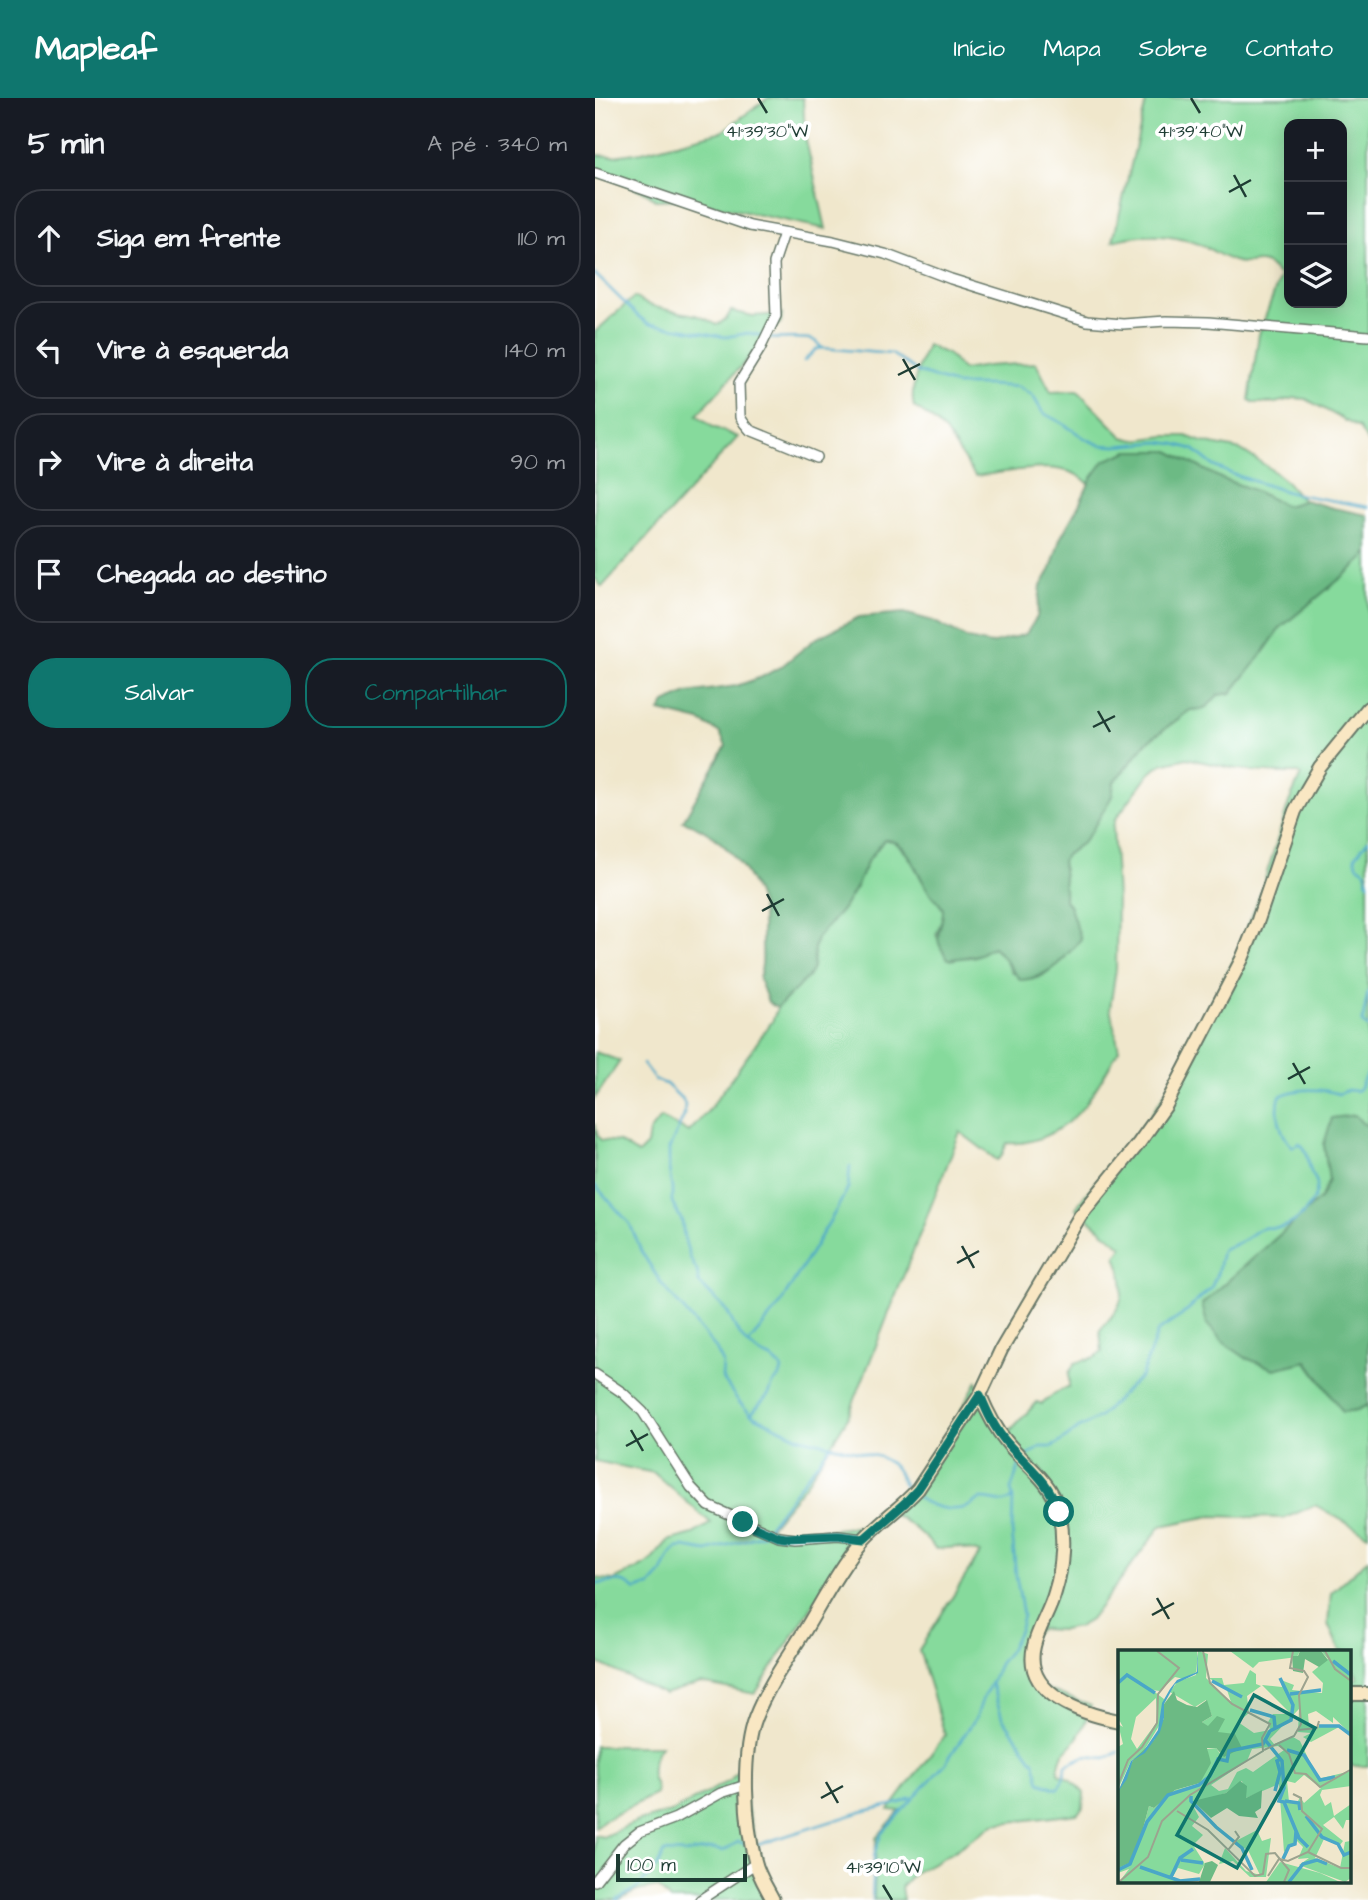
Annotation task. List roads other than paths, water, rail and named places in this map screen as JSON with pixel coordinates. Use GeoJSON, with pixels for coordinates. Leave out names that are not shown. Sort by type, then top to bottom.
{"type":"FeatureCollection","features":[{"type":"Feature","properties":{"kind":"street"},"geometry":{"type":"LineString","coordinates":[[595,173],[750,226],[833,241],[885,254],[951,279],[1087,321],[1123,324],[1209,322],[1368,336]]}},
{"type":"Feature","properties":{"kind":"street"},"geometry":{"type":"LineString","coordinates":[[784,233],[773,272],[776,316],[740,381],[740,413],[750,430],[816,457]]}},
{"type":"Feature","properties":{"kind":"street"},"geometry":{"type":"LineString","coordinates":[[773,1900],[755,1864],[746,1785],[751,1733],[759,1708],[818,1608],[864,1539],[918,1489],[980,1395],[1001,1350],[1080,1216],[1145,1135],[1165,1105],[1242,959],[1295,811],[1320,767],[1368,708]]}},
{"type":"Feature","properties":{"kind":"street"},"geometry":{"type":"LineString","coordinates":[[595,1374],[624,1393],[643,1412],[691,1487],[709,1506],[779,1537],[795,1539],[838,1536],[864,1539]]}},
{"type":"Feature","properties":{"kind":"street"},"geometry":{"type":"LineString","coordinates":[[980,1395],[993,1424],[1046,1484],[1059,1512],[1061,1550],[1058,1580],[1034,1644],[1035,1673],[1041,1684],[1064,1703],[1083,1712],[1118,1721]]}},
{"type":"Feature","properties":{"kind":"street"},"geometry":{"type":"LineString","coordinates":[[1350,1694],[1368,1694]]}},
{"type":"Feature","properties":{"kind":"street"},"geometry":{"type":"LineString","coordinates":[[595,1881],[624,1844],[639,1832],[676,1818],[721,1793],[746,1785]]}},
{"type":"Feature","properties":{"kind":"street"},"geometry":{"type":"LineString","coordinates":[[700,1900],[755,1864]]}},
{"type":"Feature","properties":{"kind":"waterway"},"geometry":{"type":"LineString","coordinates":[[595,274],[649,324],[725,337],[749,333],[763,336]]}},
{"type":"Feature","properties":{"kind":"waterway"},"geometry":{"type":"LineString","coordinates":[[769,338],[809,339],[822,348]]}},
{"type":"Feature","properties":{"kind":"waterway"},"geometry":{"type":"LineString","coordinates":[[804,361],[816,349],[822,348],[892,354],[918,372],[957,385],[1019,387],[1033,396],[1043,413],[1100,445],[1159,442],[1175,444],[1193,449],[1214,466],[1232,474],[1291,493],[1368,507]]}},
{"type":"Feature","properties":{"kind":"waterway"},"geometry":{"type":"LineString","coordinates":[[1368,840],[1355,857],[1357,865],[1365,871],[1368,883]]}},
{"type":"Feature","properties":{"kind":"waterway"},"geometry":{"type":"LineString","coordinates":[[1368,992],[1362,1023],[1368,1027]]}},
{"type":"Feature","properties":{"kind":"waterway"},"geometry":{"type":"LineString","coordinates":[[643,1064],[655,1080],[666,1084],[685,1105],[684,1116],[669,1149],[669,1169],[672,1202],[682,1221],[684,1237],[699,1283],[727,1311],[745,1342],[782,1368],[769,1394],[751,1414]]}},
{"type":"Feature","properties":{"kind":"waterway"},"geometry":{"type":"LineString","coordinates":[[1027,1456],[1040,1447],[1051,1447],[1059,1443],[1100,1417],[1141,1377],[1158,1331],[1181,1316],[1211,1288],[1222,1251],[1260,1229],[1288,1225],[1309,1206],[1316,1193],[1317,1183],[1305,1149],[1299,1143],[1293,1147],[1282,1130],[1278,1109],[1280,1096],[1309,1090],[1339,1094],[1348,1090],[1356,1091],[1368,1074]]}},
{"type":"Feature","properties":{"kind":"waterway"},"geometry":{"type":"LineString","coordinates":[[748,1344],[779,1306],[834,1214],[848,1188],[850,1166]]}},
{"type":"Feature","properties":{"kind":"waterway"},"geometry":{"type":"LineString","coordinates":[[595,1185],[630,1224],[641,1251],[661,1283],[715,1347],[723,1363],[722,1378],[752,1415],[798,1437],[880,1457],[893,1465],[910,1492]]}},
{"type":"Feature","properties":{"kind":"waterway"},"geometry":{"type":"LineString","coordinates":[[595,1584],[621,1582],[636,1590],[650,1586],[677,1548],[707,1551],[762,1535],[830,1446]]}},
{"type":"Feature","properties":{"kind":"waterway"},"geometry":{"type":"LineString","coordinates":[[872,1900],[874,1856],[881,1834],[945,1764],[977,1716],[999,1664],[1010,1650],[1020,1628],[1023,1615],[1016,1576],[1011,1489],[1020,1464]]}},
{"type":"Feature","properties":{"kind":"waterway"},"geometry":{"type":"LineString","coordinates":[[915,1496],[946,1509],[960,1509],[981,1499],[1001,1502],[1013,1499]]}},
{"type":"Feature","properties":{"kind":"waterway"},"geometry":{"type":"LineString","coordinates":[[991,1683],[1002,1717],[1035,1763],[1040,1782],[1058,1789],[1066,1765],[1085,1756],[1105,1758],[1118,1752]]}},
{"type":"Feature","properties":{"kind":"waterway"},"geometry":{"type":"LineString","coordinates":[[757,1845],[911,1798]]}},
{"type":"Feature","properties":{"kind":"waterway"},"geometry":{"type":"LineString","coordinates":[[617,1900],[636,1889],[657,1867],[664,1852],[685,1853],[712,1849],[723,1851],[738,1842],[747,1844]]}}]}
